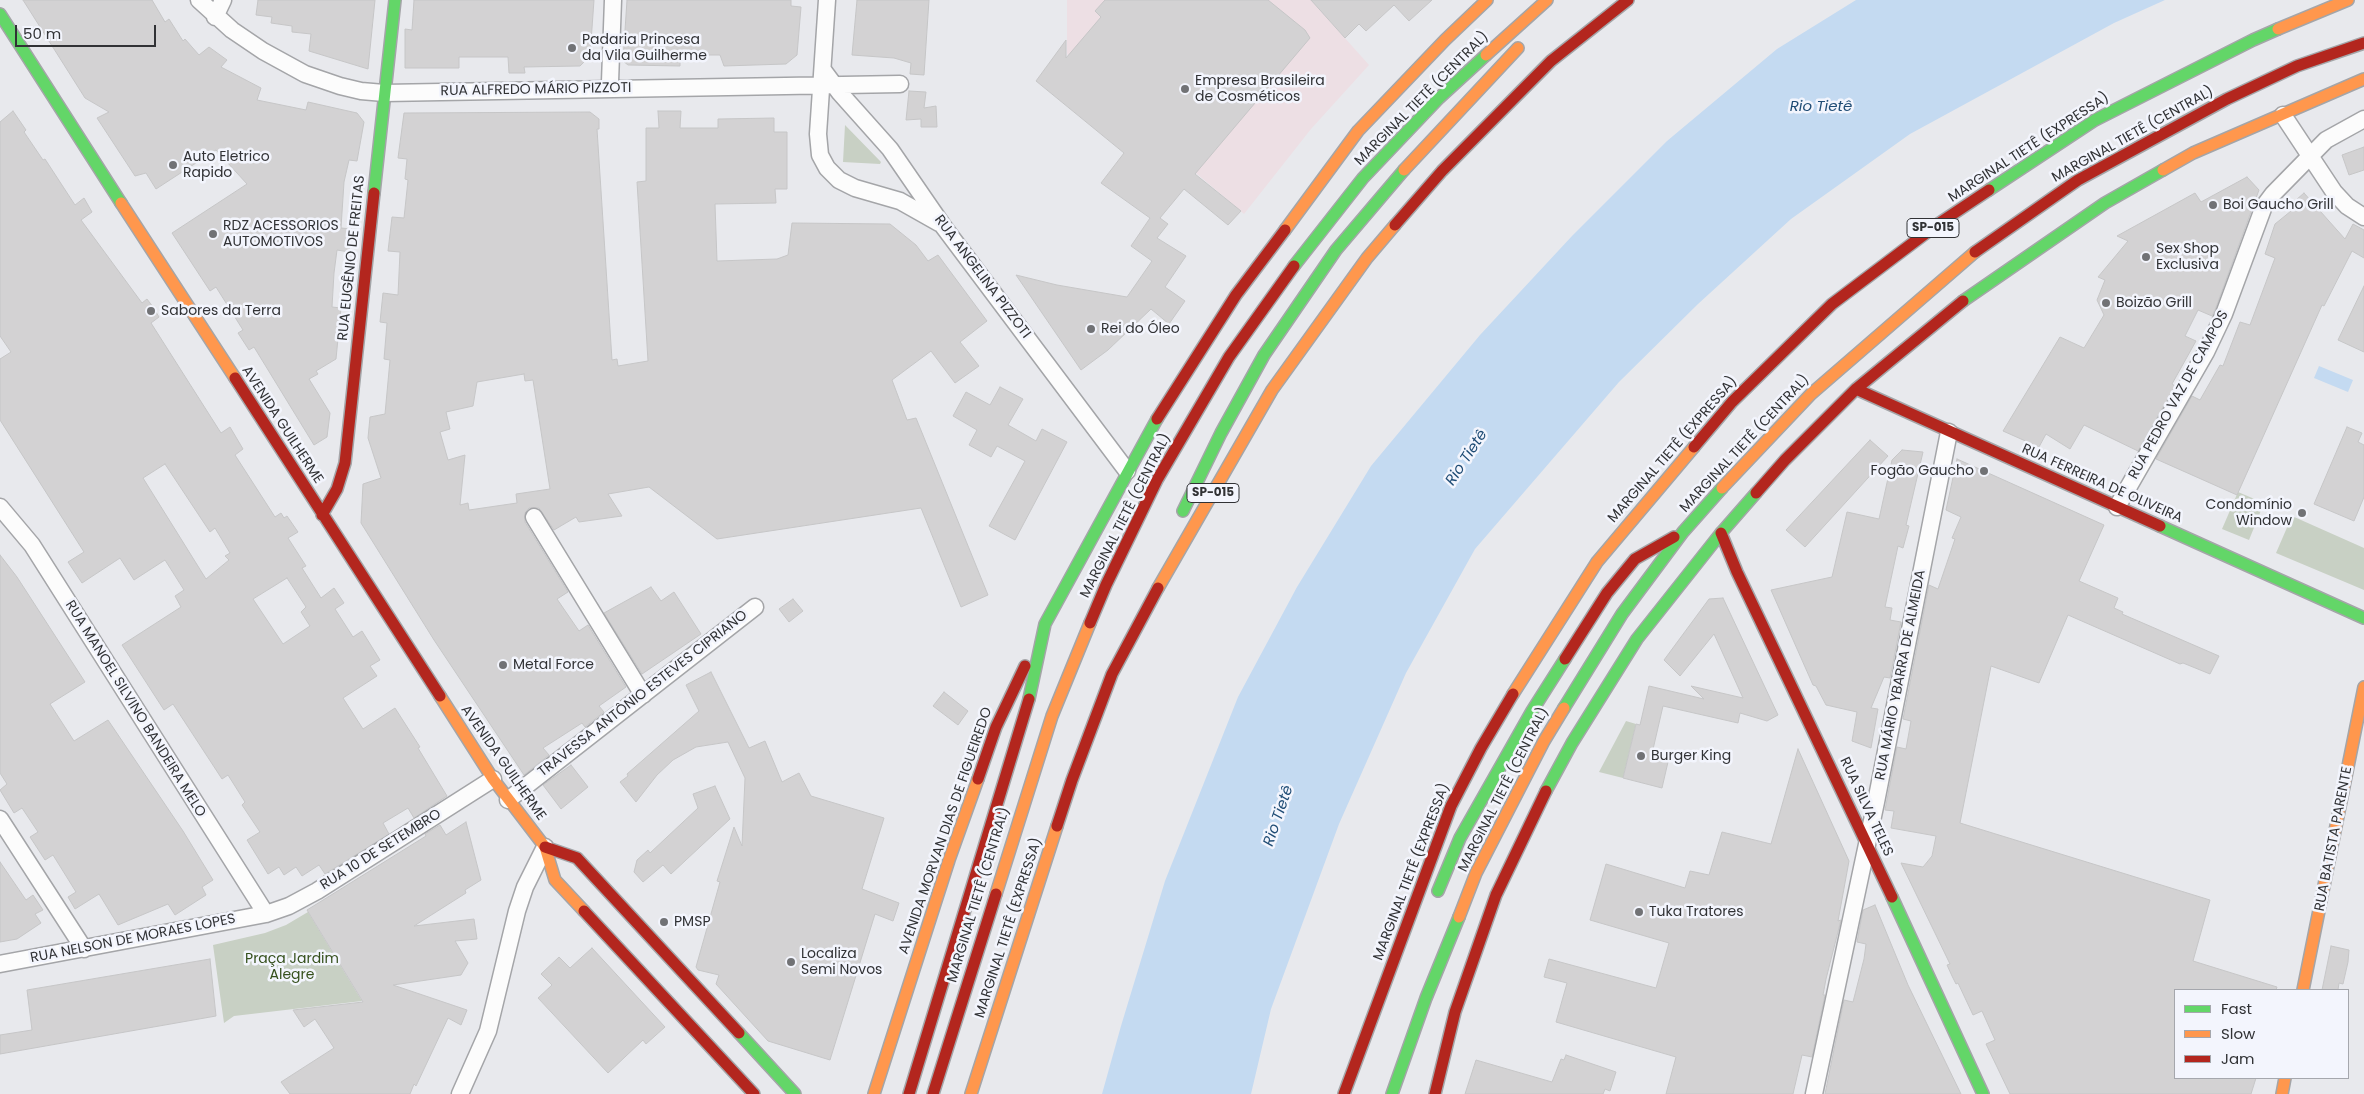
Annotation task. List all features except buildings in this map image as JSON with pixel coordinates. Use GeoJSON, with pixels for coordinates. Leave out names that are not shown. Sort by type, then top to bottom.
{"type":"FeatureCollection","features":[{"type":"Feature","properties":{"kind":"main road","name":"RUA EUGÊNIO DE FREITAS"},"geometry":{"type":"LineString","coordinates":[[322,515],[337,489],[345,463],[395,0]]}},
{"type":"Feature","properties":{"kind":"main road"},"geometry":{"type":"LineString","coordinates":[[909,1094],[1013,757],[1030,697],[1045,624],[1127,471],[1177,385],[1236,295],[1358,131],[1445,40],[1487,0]]}},
{"type":"Feature","properties":{"kind":"main road","name":"MARGINAL TIETÊ (CENTRAL)"},"geometry":{"type":"LineString","coordinates":[[932,1094],[1052,716],[1106,584],[1158,480],[1229,357],[1310,244],[1357,185],[1439,98],[1547,0]]}},
{"type":"Feature","properties":{"kind":"main road","name":"MARGINAL TIETÊ (EXPRESSA)"},"geometry":{"type":"LineString","coordinates":[[971,1094],[1072,780],[1112,674],[1145,611],[1272,390],[1367,258],[1442,171],[1550,61],[1628,0]]}},
{"type":"Feature","properties":{"kind":"main road","name":"MARGINAL TIETÊ (EXPRESSA)"},"geometry":{"type":"LineString","coordinates":[[1344,1094],[1430,858],[1451,806],[1480,748],[1528,668],[1597,562],[1732,402],[1832,304],[1938,224],[2095,120],[2253,40],[2329,6],[2348,0]]}},
{"type":"Feature","properties":{"kind":"main road","name":"AVENIDA GUILHERME"},"geometry":{"type":"LineString","coordinates":[[0,14],[493,779],[545,847],[555,880],[754,1094]]}},
{"type":"Feature","properties":{"kind":"main road"},"geometry":{"type":"LineString","coordinates":[[1177,524],[1221,433],[1264,354],[1336,250],[1413,159],[1525,40]]}},
{"type":"Feature","properties":{"kind":"main road","name":"MARGINAL TIETÊ (CENTRAL)"},"geometry":{"type":"LineString","coordinates":[[1392,1094],[1426,998],[1476,873],[1544,741],[1622,614],[1683,532],[1811,394],[1982,246],[2078,180],[2227,100],[2297,66],[2364,42]]}},
{"type":"Feature","properties":{"kind":"main road"},"geometry":{"type":"LineString","coordinates":[[1435,1094],[1455,1012],[1496,895],[1531,820],[1572,743],[1636,639],[1721,533],[1785,460],[1856,389],[1953,308],[2105,203],[2193,153],[2364,79]]}},
{"type":"Feature","properties":{"kind":"main road","name":"RUA FERREIRA DE OLIVEIRA"},"geometry":{"type":"LineString","coordinates":[[1856,389],[2364,618]]}},
{"type":"Feature","properties":{"kind":"main road"},"geometry":{"type":"LineString","coordinates":[[1433,902],[1460,838],[1532,711],[1607,593],[1635,559],[1683,532]]}},
{"type":"Feature","properties":{"kind":"main road","name":"RUA SILVA TELES"},"geometry":{"type":"LineString","coordinates":[[1721,533],[1737,572],[1983,1094]]}},
{"type":"Feature","properties":{"kind":"main road"},"geometry":{"type":"LineString","coordinates":[[1145,611],[1166,550]]}},
{"type":"Feature","properties":{"kind":"main road","name":"AVENIDA MORVAN DIAS DE FIGUEIREDO"},"geometry":{"type":"LineString","coordinates":[[874,1093],[949,860],[996,727],[1045,624]]}},
{"type":"Feature","properties":{"kind":"main road","name":"RUA BATISTA PARENTE"},"geometry":{"type":"LineString","coordinates":[[2303,989],[2364,687]]}},
{"type":"Feature","properties":{"kind":"main road"},"geometry":{"type":"LineString","coordinates":[[545,847],[577,858],[795,1094]]}},
{"type":"Feature","properties":{"kind":"main road"},"geometry":{"type":"LineString","coordinates":[[1435,1042],[1455,1012]]}},
{"type":"Feature","properties":{"kind":"main road"},"geometry":{"type":"LineString","coordinates":[[718,1056],[740,1035]]}},
{"type":"Feature","properties":{"kind":"main road"},"geometry":{"type":"LineString","coordinates":[[1352,1094],[1364,1077]]}},
{"type":"Feature","properties":{"kind":"main road"},"geometry":{"type":"LineString","coordinates":[[2282,1094],[2286,1079]]}},
{"type":"Feature","properties":{"kind":"street","name":"RUA ALFREDO MÁRIO PIZZOTI"},"geometry":{"type":"LineString","coordinates":[[199,0],[215,17],[263,51],[305,74],[340,86],[384,93],[612,89],[826,80],[900,84]]}},
{"type":"Feature","properties":{"kind":"street"},"geometry":{"type":"LineString","coordinates":[[215,17],[222,0]]}},
{"type":"Feature","properties":{"kind":"street"},"geometry":{"type":"LineString","coordinates":[[612,89],[610,82],[613,0]]}},
{"type":"Feature","properties":{"kind":"street"},"geometry":{"type":"LineString","coordinates":[[827,0],[826,80],[818,134],[820,155],[827,168],[839,180],[855,188],[900,201],[943,226]]}},
{"type":"Feature","properties":{"kind":"street","name":"RUA ANGELINA PIZZOTI"},"geometry":{"type":"LineString","coordinates":[[826,80],[890,149],[943,226],[1127,471]]}},
{"type":"Feature","properties":{"kind":"street"},"geometry":{"type":"LineString","coordinates":[[2283,115],[2334,192],[2347,206],[2364,217]]}},
{"type":"Feature","properties":{"kind":"street"},"geometry":{"type":"LineString","coordinates":[[2310,155],[2337,132],[2364,119]]}},
{"type":"Feature","properties":{"kind":"street","name":"RUA PEDRO VAZ DE CAMPOS"},"geometry":{"type":"LineString","coordinates":[[2117,507],[2206,352],[2224,314],[2264,206],[2310,155]]}},
{"type":"Feature","properties":{"kind":"street","name":"RUA MÁRIO YBARRA DE ALMEIDA"},"geometry":{"type":"LineString","coordinates":[[1814,1094],[1867,845],[1949,432]]}},
{"type":"Feature","properties":{"kind":"street","name":"RUA MANOEL SILVINO BANDEIRA MELO"},"geometry":{"type":"LineString","coordinates":[[0,507],[32,545],[266,914]]}},
{"type":"Feature","properties":{"kind":"street"},"geometry":{"type":"LineString","coordinates":[[534,517],[642,695]]}},
{"type":"Feature","properties":{"kind":"street","name":"TRAVESSA ANTÔNIO ESTEVES CIPRIANO"},"geometry":{"type":"LineString","coordinates":[[508,800],[755,608]]}},
{"type":"Feature","properties":{"kind":"street","name":"RUA 10 DE SETEMBRO"},"geometry":{"type":"LineString","coordinates":[[266,914],[289,906],[316,891],[493,779]]}},
{"type":"Feature","properties":{"kind":"street"},"geometry":{"type":"LineString","coordinates":[[0,819],[84,949]]}},
{"type":"Feature","properties":{"kind":"street"},"geometry":{"type":"LineString","coordinates":[[460,1094],[488,1031],[517,911],[525,887],[545,847]]}},
{"type":"Feature","properties":{"kind":"street","name":"RUA NELSON DE MORAES LOPES"},"geometry":{"type":"LineString","coordinates":[[0,964],[266,914]]}},
{"type":"Feature","properties":{"kind":"shaded area","name":"Empresa Brasileira de Cosméticos"},"geometry":{"type":"Polygon","coordinates":[[[1067,0],[1311,0],[1369,65],[1311,129],[1244,214],[1075,70],[1067,53],[1067,0]]]}},
{"type":"Feature","properties":{"kind":"green space"},"geometry":{"type":"Polygon","coordinates":[[[845,125],[881,162],[880,164],[843,162],[845,125]]]}},
{"type":"Feature","properties":{"kind":"green space"},"geometry":{"type":"Polygon","coordinates":[[[2238,492],[2264,503],[2249,540],[2222,529],[2238,492]]]}},
{"type":"Feature","properties":{"kind":"green space"},"geometry":{"type":"Polygon","coordinates":[[[2292,516],[2364,548],[2364,590],[2276,553],[2292,516]]]}},
{"type":"Feature","properties":{"kind":"green space"},"geometry":{"type":"Polygon","coordinates":[[[1626,721],[1636,724],[1623,778],[1599,772],[1626,721]]]}},
{"type":"Feature","properties":{"kind":"green space","name":"Praça Jardim Alegre"},"geometry":{"type":"Polygon","coordinates":[[[308,912],[362,1001],[234,1016],[224,1023],[213,945],[265,933],[286,925],[308,912]]]}},
{"type":"Feature","properties":{"kind":"water","name":"Rio Tietê"},"geometry":{"type":"Polygon","coordinates":[[[1856,0],[2165,0],[2114,23],[1910,134],[1791,219],[1698,304],[1619,382],[1475,549],[1406,673],[1339,824],[1271,1009],[1251,1094],[1102,1094],[1165,881],[1238,697],[1297,587],[1371,466],[1480,335],[1572,236],[1667,141],[1777,49],[1856,0]]]}},
{"type":"Feature","properties":{"kind":"water"},"geometry":{"type":"Polygon","coordinates":[[[2319,366],[2353,380],[2348,392],[2314,378],[2319,366]]]}},
{"type":"Feature","properties":{"kind":"traffic: fast"},"geometry":{"type":"LineString","coordinates":[[374,193],[395,0]]}},
{"type":"Feature","properties":{"kind":"traffic: fast"},"geometry":{"type":"LineString","coordinates":[[0,14],[121,203]]}},
{"type":"Feature","properties":{"kind":"traffic: fast"},"geometry":{"type":"LineString","coordinates":[[1989,190],[2095,120],[2278,29]]}},
{"type":"Feature","properties":{"kind":"traffic: fast"},"geometry":{"type":"LineString","coordinates":[[1294,266],[1363,178],[1439,98],[1486,55]]}},
{"type":"Feature","properties":{"kind":"traffic: fast"},"geometry":{"type":"LineString","coordinates":[[1183,511],[1221,433],[1264,355],[1336,250],[1404,170]]}},
{"type":"Feature","properties":{"kind":"traffic: fast"},"geometry":{"type":"LineString","coordinates":[[1963,301],[2105,203],[2163,170]]}},
{"type":"Feature","properties":{"kind":"traffic: fast"},"geometry":{"type":"LineString","coordinates":[[1029,699],[1045,624],[1157,419]]}},
{"type":"Feature","properties":{"kind":"traffic: fast"},"geometry":{"type":"LineString","coordinates":[[1564,708],[1622,614],[1683,532],[1722,488]]}},
{"type":"Feature","properties":{"kind":"traffic: fast"},"geometry":{"type":"LineString","coordinates":[[1546,791],[1572,743],[1637,639],[1721,533],[1756,493]]}},
{"type":"Feature","properties":{"kind":"traffic: fast"},"geometry":{"type":"LineString","coordinates":[[2160,526],[2364,618]]}},
{"type":"Feature","properties":{"kind":"traffic: fast"},"geometry":{"type":"LineString","coordinates":[[1438,891],[1460,838],[1532,711],[1565,659]]}},
{"type":"Feature","properties":{"kind":"traffic: fast"},"geometry":{"type":"LineString","coordinates":[[1892,897],[1983,1094]]}},
{"type":"Feature","properties":{"kind":"traffic: fast"},"geometry":{"type":"LineString","coordinates":[[1392,1094],[1426,998],[1459,917]]}},
{"type":"Feature","properties":{"kind":"traffic: fast"},"geometry":{"type":"LineString","coordinates":[[739,1033],[795,1094]]}},
{"type":"Feature","properties":{"kind":"traffic: slow"},"geometry":{"type":"LineString","coordinates":[[1285,230],[1358,131],[1445,40],[1487,0]]}},
{"type":"Feature","properties":{"kind":"traffic: slow"},"geometry":{"type":"LineString","coordinates":[[1486,55],[1547,0]]}},
{"type":"Feature","properties":{"kind":"traffic: slow"},"geometry":{"type":"LineString","coordinates":[[2278,29],[2348,0]]}},
{"type":"Feature","properties":{"kind":"traffic: slow"},"geometry":{"type":"LineString","coordinates":[[1404,170],[1518,48]]}},
{"type":"Feature","properties":{"kind":"traffic: slow"},"geometry":{"type":"LineString","coordinates":[[2163,170],[2193,153],[2364,79]]}},
{"type":"Feature","properties":{"kind":"traffic: slow"},"geometry":{"type":"LineString","coordinates":[[121,203],[235,378]]}},
{"type":"Feature","properties":{"kind":"traffic: slow"},"geometry":{"type":"LineString","coordinates":[[1158,588],[1272,390],[1367,258],[1395,225]]}},
{"type":"Feature","properties":{"kind":"traffic: slow"},"geometry":{"type":"LineString","coordinates":[[1722,488],[1811,394],[1975,252]]}},
{"type":"Feature","properties":{"kind":"traffic: slow"},"geometry":{"type":"LineString","coordinates":[[1513,694],[1597,562],[1694,447]]}},
{"type":"Feature","properties":{"kind":"traffic: slow"},"geometry":{"type":"LineString","coordinates":[[996,894],[1052,716],[1090,623]]}},
{"type":"Feature","properties":{"kind":"traffic: slow"},"geometry":{"type":"LineString","coordinates":[[2303,989],[2364,687]]}},
{"type":"Feature","properties":{"kind":"traffic: slow"},"geometry":{"type":"LineString","coordinates":[[440,696],[493,779],[545,847],[555,880],[584,911]]}},
{"type":"Feature","properties":{"kind":"traffic: slow"},"geometry":{"type":"LineString","coordinates":[[1459,917],[1476,873],[1544,741],[1564,708]]}},
{"type":"Feature","properties":{"kind":"traffic: slow"},"geometry":{"type":"LineString","coordinates":[[874,1094],[949,860],[978,779]]}},
{"type":"Feature","properties":{"kind":"traffic: slow"},"geometry":{"type":"LineString","coordinates":[[971,1094],[1057,826]]}},
{"type":"Feature","properties":{"kind":"traffic: slow"},"geometry":{"type":"LineString","coordinates":[[2282,1094],[2285,1079]]}},
{"type":"Feature","properties":{"kind":"traffic: jam"},"geometry":{"type":"LineString","coordinates":[[1395,225],[1442,171],[1551,61],[1628,0]]}},
{"type":"Feature","properties":{"kind":"traffic: jam"},"geometry":{"type":"LineString","coordinates":[[1975,252],[2078,180],[2227,99],[2297,66],[2364,43]]}},
{"type":"Feature","properties":{"kind":"traffic: jam"},"geometry":{"type":"LineString","coordinates":[[1694,447],[1732,402],[1832,304],[1938,224],[1989,190]]}},
{"type":"Feature","properties":{"kind":"traffic: jam"},"geometry":{"type":"LineString","coordinates":[[322,515],[337,489],[345,463],[374,193]]}},
{"type":"Feature","properties":{"kind":"traffic: jam"},"geometry":{"type":"LineString","coordinates":[[1157,419],[1236,295],[1285,230]]}},
{"type":"Feature","properties":{"kind":"traffic: jam"},"geometry":{"type":"LineString","coordinates":[[1090,623],[1106,585],[1157,480],[1229,357],[1294,266]]}},
{"type":"Feature","properties":{"kind":"traffic: jam"},"geometry":{"type":"LineString","coordinates":[[1756,493],[1785,460],[1856,389],[1963,301]]}},
{"type":"Feature","properties":{"kind":"traffic: jam"},"geometry":{"type":"LineString","coordinates":[[235,378],[440,696]]}},
{"type":"Feature","properties":{"kind":"traffic: jam"},"geometry":{"type":"LineString","coordinates":[[1856,389],[2160,526]]}},
{"type":"Feature","properties":{"kind":"traffic: jam"},"geometry":{"type":"LineString","coordinates":[[1721,533],[1737,572],[1892,897]]}},
{"type":"Feature","properties":{"kind":"traffic: jam"},"geometry":{"type":"LineString","coordinates":[[1565,659],[1607,593],[1635,559],[1674,537]]}},
{"type":"Feature","properties":{"kind":"traffic: jam"},"geometry":{"type":"LineString","coordinates":[[1057,826],[1072,780],[1112,674],[1158,588]]}},
{"type":"Feature","properties":{"kind":"traffic: jam"},"geometry":{"type":"LineString","coordinates":[[978,779],[996,727],[1025,666]]}},
{"type":"Feature","properties":{"kind":"traffic: jam"},"geometry":{"type":"LineString","coordinates":[[1344,1094],[1451,806],[1481,748],[1513,694]]}},
{"type":"Feature","properties":{"kind":"traffic: jam"},"geometry":{"type":"LineString","coordinates":[[909,1094],[1029,699]]}},
{"type":"Feature","properties":{"kind":"traffic: jam"},"geometry":{"type":"LineString","coordinates":[[1435,1094],[1455,1012],[1496,895],[1546,791]]}},
{"type":"Feature","properties":{"kind":"traffic: jam"},"geometry":{"type":"LineString","coordinates":[[545,847],[577,858],[739,1033]]}},
{"type":"Feature","properties":{"kind":"traffic: jam"},"geometry":{"type":"LineString","coordinates":[[933,1094],[996,894]]}},
{"type":"Feature","properties":{"kind":"traffic: jam"},"geometry":{"type":"LineString","coordinates":[[584,911],[754,1094]]}},
{"type":"Feature","properties":{"kind":"place","name":"Padaria Princesa da Vila Guilherme"},"geometry":{"type":"Point","coordinates":[572,48]}},
{"type":"Feature","properties":{"kind":"place","name":"Empresa Brasileira de Cosméticos"},"geometry":{"type":"Point","coordinates":[1185,89]}},
{"type":"Feature","properties":{"kind":"place","name":"Auto Eletrico Rapido"},"geometry":{"type":"Point","coordinates":[173,165]}},
{"type":"Feature","properties":{"kind":"place","name":"Boi Gaucho Grill"},"geometry":{"type":"Point","coordinates":[2213,205]}},
{"type":"Feature","properties":{"kind":"place","name":"RDZ ACESSORIOS AUTOMOTIVOS"},"geometry":{"type":"Point","coordinates":[213,234]}},
{"type":"Feature","properties":{"kind":"place","name":"Sex Shop Exclusiva"},"geometry":{"type":"Point","coordinates":[2146,257]}},
{"type":"Feature","properties":{"kind":"place","name":"Boizão Grill"},"geometry":{"type":"Point","coordinates":[2106,303]}},
{"type":"Feature","properties":{"kind":"place","name":"Sabores da Terra"},"geometry":{"type":"Point","coordinates":[151,311]}},
{"type":"Feature","properties":{"kind":"place","name":"Rei do Óleo"},"geometry":{"type":"Point","coordinates":[1091,329]}},
{"type":"Feature","properties":{"kind":"place","name":"Fogão Gaucho"},"geometry":{"type":"Point","coordinates":[1984,471]}},
{"type":"Feature","properties":{"kind":"place","name":"Condomínio Window"},"geometry":{"type":"Point","coordinates":[2302,513]}},
{"type":"Feature","properties":{"kind":"place","name":"Metal Force"},"geometry":{"type":"Point","coordinates":[503,665]}},
{"type":"Feature","properties":{"kind":"place","name":"Burger King"},"geometry":{"type":"Point","coordinates":[1641,756]}},
{"type":"Feature","properties":{"kind":"place","name":"Tuka Tratores"},"geometry":{"type":"Point","coordinates":[1639,912]}},
{"type":"Feature","properties":{"kind":"place","name":"PMSP"},"geometry":{"type":"Point","coordinates":[664,922]}},
{"type":"Feature","properties":{"kind":"place","name":"Localiza Semi Novos"},"geometry":{"type":"Point","coordinates":[791,962]}}]}
